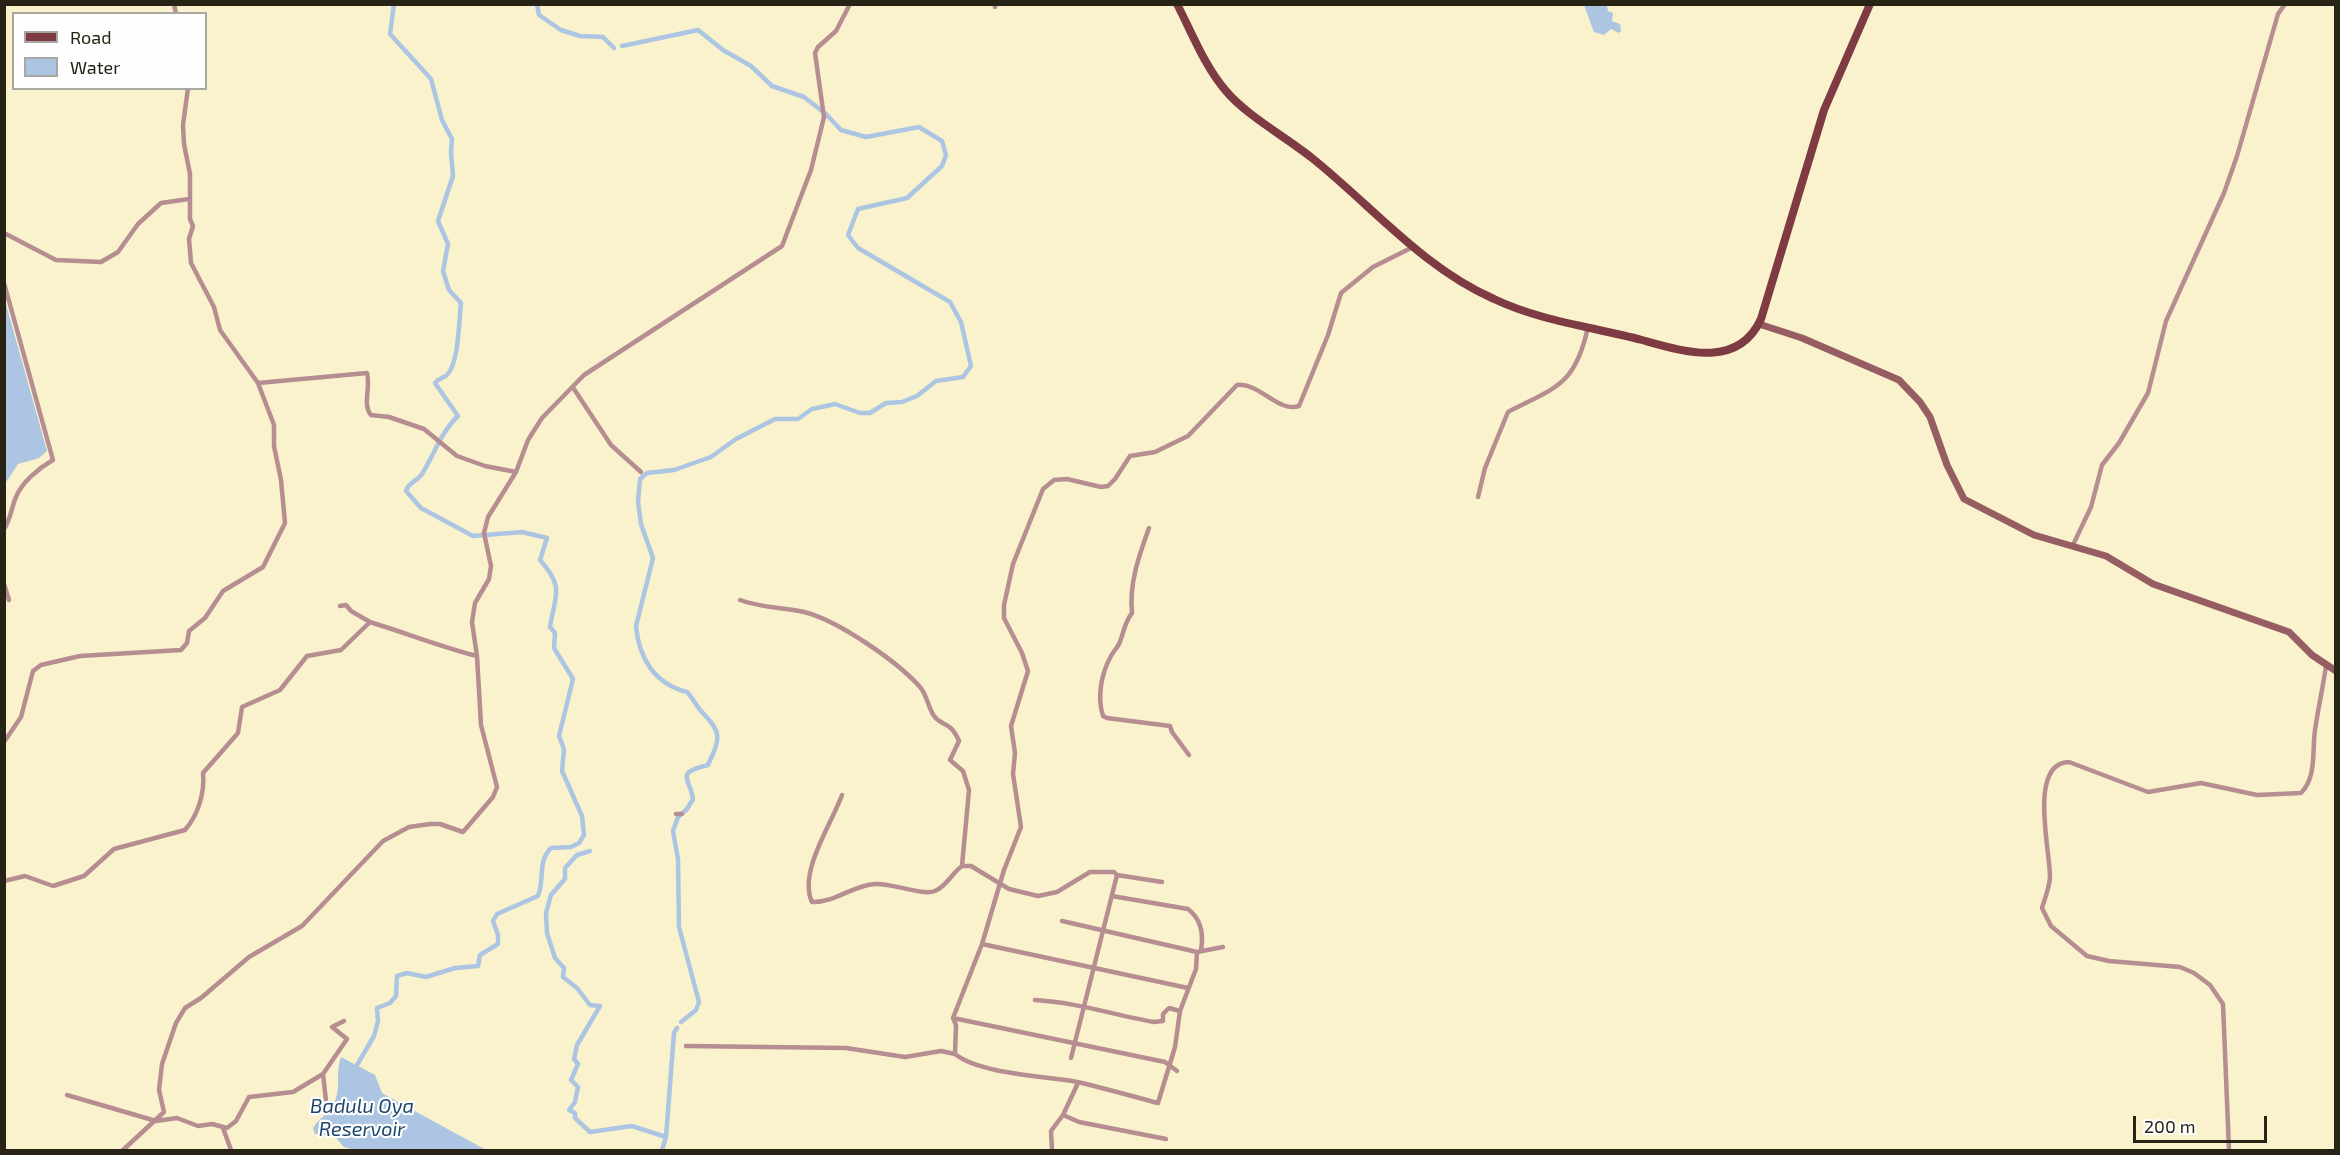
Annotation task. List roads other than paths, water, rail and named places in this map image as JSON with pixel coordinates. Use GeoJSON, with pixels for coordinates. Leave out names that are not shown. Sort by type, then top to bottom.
{"type":"FeatureCollection","features":[{"type":"Feature","properties":{"kind":"main road"},"geometry":{"type":"LineString","coordinates":[[1178,4],[1212,72],[1231,97],[1312,159],[1413,247],[1450,274],[1493,299],[1522,311],[1679,348],[1730,352],[1745,343],[1759,324],[1824,111],[1870,4]]}},
{"type":"Feature","properties":{"kind":"street"},"geometry":{"type":"LineString","coordinates":[[123,1150],[156,1121],[164,1108],[159,1090],[162,1064],[176,1023],[185,1008],[201,998],[249,957],[302,926],[383,841],[409,827],[419,825],[440,824],[464,831],[493,797],[497,787],[480,718],[473,611],[489,579],[491,566],[484,533],[491,511],[516,472],[528,440],[542,418],[556,401],[574,388],[584,375],[782,246],[811,170],[825,113],[815,53],[818,46],[836,31],[850,4]]}},
{"type":"Feature","properties":{"kind":"street"},"geometry":{"type":"LineString","coordinates":[[2073,545],[2091,507],[2102,465],[2124,435],[2148,393],[2166,321],[2224,193],[2278,14],[2285,4]]}},
{"type":"Feature","properties":{"kind":"street"},"geometry":{"type":"LineString","coordinates":[[4,742],[21,717],[33,671],[40,665],[80,656],[181,650],[187,643],[189,631],[205,618],[223,591],[263,567],[285,523],[281,480],[274,447],[274,425],[258,383],[220,330],[214,307],[191,263],[189,239],[193,226],[189,199],[190,174],[183,125],[188,90]]}},
{"type":"Feature","properties":{"kind":"street"},"geometry":{"type":"LineString","coordinates":[[4,232],[56,260],[101,262],[118,252],[138,224],[161,203],[189,199]]}},
{"type":"Feature","properties":{"kind":"street"},"geometry":{"type":"LineString","coordinates":[[955,1054],[956,1025],[953,1018],[982,944],[1021,827],[1013,774],[1015,753],[1011,726],[1028,671],[1022,652],[1005,626],[1004,605],[1013,564],[1043,489],[1054,480],[1067,479],[1101,487],[1108,486],[1130,456],[1155,452],[1188,436],[1237,385],[1245,384],[1285,406],[1299,406],[1328,335],[1341,292],[1373,267],[1413,247]]}},
{"type":"Feature","properties":{"kind":"street"},"geometry":{"type":"LineString","coordinates":[[4,282],[53,460],[42,466],[16,496],[11,518],[4,529]]}},
{"type":"Feature","properties":{"kind":"street"},"geometry":{"type":"LineString","coordinates":[[1759,324],[1812,342],[1899,380],[1920,402],[1930,417],[1947,465],[1964,499],[2034,535],[2106,556],[2153,584],[2289,632],[2326,666],[2336,671]]}},
{"type":"Feature","properties":{"kind":"street"},"geometry":{"type":"LineString","coordinates":[[1478,497],[1485,468],[1508,412],[1548,393],[1560,384],[1578,361],[1588,327]]}},
{"type":"Feature","properties":{"kind":"street"},"geometry":{"type":"LineString","coordinates":[[258,383],[367,373],[368,413],[424,429],[457,456],[484,466],[516,472]]}},
{"type":"Feature","properties":{"kind":"street"},"geometry":{"type":"LineString","coordinates":[[574,388],[611,445],[642,472]]}},
{"type":"Feature","properties":{"kind":"street"},"geometry":{"type":"LineString","coordinates":[[4,512],[11,518]]}},
{"type":"Feature","properties":{"kind":"street"},"geometry":{"type":"LineString","coordinates":[[1149,528],[1136,563],[1130,596],[1132,613],[1125,622],[1119,644],[1110,657],[1099,692],[1100,706],[1102,716],[1107,718],[1170,726],[1189,755]]}},
{"type":"Feature","properties":{"kind":"street"},"geometry":{"type":"LineString","coordinates":[[4,584],[9,600]]}},
{"type":"Feature","properties":{"kind":"street"},"geometry":{"type":"LineString","coordinates":[[740,600],[767,608],[803,612],[838,627],[898,666],[921,688],[936,718],[952,727],[958,741],[950,760],[963,771],[969,790],[962,866],[945,885],[934,892],[922,892],[895,884],[877,883],[867,884],[836,897],[813,902],[808,893],[820,839],[842,795]]}},
{"type":"Feature","properties":{"kind":"street"},"geometry":{"type":"LineString","coordinates":[[340,606],[346,605],[351,611],[370,622],[449,649],[477,656]]}},
{"type":"Feature","properties":{"kind":"street"},"geometry":{"type":"LineString","coordinates":[[4,881],[25,876],[53,886],[84,876],[114,849],[185,830],[192,822],[205,790],[203,774],[238,733],[242,707],[280,690],[307,656],[341,650],[370,622]]}},
{"type":"Feature","properties":{"kind":"street"},"geometry":{"type":"LineString","coordinates":[[2229,1150],[2223,1004],[2210,985],[2194,973],[2180,967],[2109,961],[2087,956],[2050,926],[2042,908],[2050,879],[2044,792],[2048,776],[2053,768],[2069,762],[2148,792],[2201,783],[2257,795],[2301,793],[2307,783],[2315,753],[2314,734],[2326,666]]}},
{"type":"Feature","properties":{"kind":"street"},"geometry":{"type":"LineString","coordinates":[[962,866],[971,866],[1001,882],[1009,889],[1038,896],[1058,892],[1090,872],[1114,872],[1118,875],[1162,882]]}},
{"type":"Feature","properties":{"kind":"street"},"geometry":{"type":"LineString","coordinates":[[1071,1058],[1118,875]]}},
{"type":"Feature","properties":{"kind":"street"},"geometry":{"type":"LineString","coordinates":[[686,1046],[846,1048],[905,1058],[941,1052],[955,1054],[989,1067],[1078,1083],[1158,1103],[1170,1064],[1180,1011],[1196,969],[1203,939],[1201,926],[1197,916],[1188,909],[1112,896]]}},
{"type":"Feature","properties":{"kind":"street"},"geometry":{"type":"LineString","coordinates":[[1062,921],[1199,951],[1210,951],[1223,947]]}},
{"type":"Feature","properties":{"kind":"street"},"geometry":{"type":"LineString","coordinates":[[982,944],[1188,988]]}},
{"type":"Feature","properties":{"kind":"street"},"geometry":{"type":"LineString","coordinates":[[1035,1000],[1057,1001],[1084,1009],[1160,1022],[1168,1008],[1180,1011]]}},
{"type":"Feature","properties":{"kind":"street"},"geometry":{"type":"LineString","coordinates":[[953,1018],[1170,1064],[1177,1071]]}},
{"type":"Feature","properties":{"kind":"street"},"geometry":{"type":"LineString","coordinates":[[67,1095],[156,1121],[177,1118],[198,1126],[212,1124],[223,1128],[235,1122],[249,1097],[294,1092],[323,1074],[347,1039],[332,1027],[344,1021]]}},
{"type":"Feature","properties":{"kind":"street"},"geometry":{"type":"LineString","coordinates":[[323,1074],[326,1101]]}},
{"type":"Feature","properties":{"kind":"street"},"geometry":{"type":"LineString","coordinates":[[1052,1150],[1051,1131],[1063,1115],[1078,1083]]}},
{"type":"Feature","properties":{"kind":"street"},"geometry":{"type":"LineString","coordinates":[[1063,1115],[1079,1122],[1166,1139]]}},
{"type":"Feature","properties":{"kind":"street"},"geometry":{"type":"LineString","coordinates":[[223,1128],[231,1150]]}},
{"type":"Feature","properties":{"kind":"water"},"geometry":{"type":"Polygon","coordinates":[[[1584,5],[1614,5],[1607,6],[1608,11],[1613,13],[1612,21],[1620,24],[1621,31],[1619,33],[1611,29],[1604,35],[1594,32],[1584,5]]]}},
{"type":"Feature","properties":{"kind":"water"},"geometry":{"type":"Polygon","coordinates":[[[4,297],[47,451],[39,458],[18,464],[5,484],[4,297]]]}},
{"type":"Feature","properties":{"kind":"water","name":"Badulu Oya Reservoir"},"geometry":{"type":"Polygon","coordinates":[[[341,1057],[375,1075],[382,1093],[486,1150],[355,1150],[344,1147],[334,1136],[315,1134],[313,1128],[335,1101],[341,1057]]]}},
{"type":"Feature","properties":{"kind":"waterway"},"geometry":{"type":"LineString","coordinates":[[357,1065],[374,1036],[378,1021],[377,1008],[390,1003],[396,996],[397,976],[407,973],[426,977],[455,968],[478,966],[480,955],[498,944],[498,935],[493,921],[497,914],[538,896],[547,853],[551,848],[571,847],[579,843],[584,835],[582,816],[562,771],[564,749],[559,736],[573,679],[554,648],[555,633],[550,627],[556,599],[555,585],[553,578],[540,560],[547,538],[522,532],[473,536],[421,508],[406,491],[422,474],[442,436],[458,416],[435,383],[447,375],[454,361],[461,303],[449,290],[443,271],[448,244],[438,221],[453,176],[452,139],[442,120],[431,79],[390,34],[394,4]]}},
{"type":"Feature","properties":{"kind":"waterway"},"geometry":{"type":"LineString","coordinates":[[537,4],[539,15],[561,30],[580,36],[603,37],[614,48]]}},
{"type":"Feature","properties":{"kind":"waterway"},"geometry":{"type":"LineString","coordinates":[[622,46],[698,30],[723,50],[751,66],[772,86],[804,97],[826,114],[841,130],[866,137],[919,127],[942,141],[946,155],[942,166],[907,198],[858,209],[848,235],[858,248],[950,302],[961,322],[971,366],[963,377],[936,381],[917,396],[902,402],[886,403],[870,413],[860,413],[835,404],[812,409],[798,419],[775,419],[736,439],[711,457],[674,470],[647,473],[640,479],[638,502],[641,524],[653,558],[636,626],[641,649],[645,659],[658,676],[666,683],[689,694],[709,719],[717,737],[708,765],[688,774],[687,781],[693,799],[678,817],[673,831],[678,859],[679,927],[699,1002],[696,1010],[681,1022]]}},
{"type":"Feature","properties":{"kind":"waterway"},"geometry":{"type":"LineString","coordinates":[[590,851],[577,855],[565,868],[565,879],[551,895],[546,913],[547,933],[555,958],[564,968],[563,977],[577,988],[590,1005],[600,1006],[577,1045],[574,1059],[578,1064],[571,1080],[578,1087],[575,1102],[569,1110],[575,1113],[575,1118],[590,1132],[632,1126],[666,1137]]}},
{"type":"Feature","properties":{"kind":"waterway"},"geometry":{"type":"LineString","coordinates":[[662,1150],[666,1137],[674,1033],[677,1028]]}}]}
